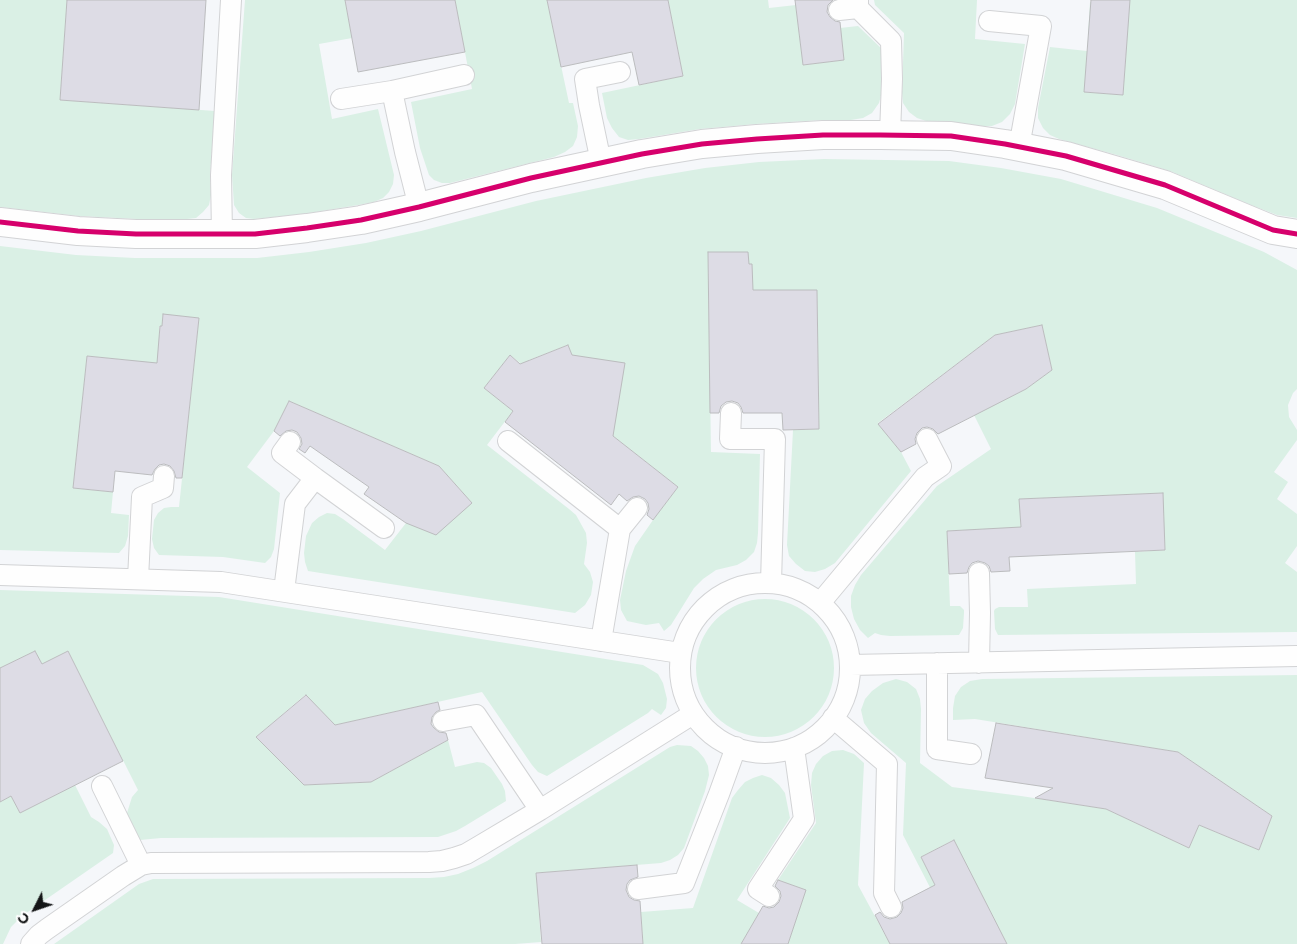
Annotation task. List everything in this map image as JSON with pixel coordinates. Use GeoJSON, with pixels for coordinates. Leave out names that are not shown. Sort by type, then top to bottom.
{"type":"FeatureCollection","features":[{"type":"Feature","properties":{"kind":"street"},"geometry":{"type":"LineString","coordinates":[[0,222],[78,231],[126,234],[255,234],[361,220],[601,162],[702,144],[757,138],[823,135],[890,135],[951,136],[1066,156],[1165,185],[1289,235]]}},
{"type":"Feature","properties":{"kind":"lane"},"geometry":{"type":"LineString","coordinates":[[222,234],[221,175],[231,0]]}},
{"type":"Feature","properties":{"kind":"lane"},"geometry":{"type":"LineString","coordinates":[[839,10],[858,4],[892,41],[890,135]]}},
{"type":"Feature","properties":{"kind":"lane"},"geometry":{"type":"LineString","coordinates":[[989,21],[1040,26],[1019,147]]}},
{"type":"Feature","properties":{"kind":"lane"},"geometry":{"type":"LineString","coordinates":[[601,162],[584,71],[620,72]]}},
{"type":"Feature","properties":{"kind":"lane"},"geometry":{"type":"LineString","coordinates":[[342,99],[392,91],[464,75]]}},
{"type":"Feature","properties":{"kind":"lane"},"geometry":{"type":"LineString","coordinates":[[392,91],[404,152],[419,207]]}},
{"type":"Feature","properties":{"kind":"lane"},"geometry":{"type":"LineString","coordinates":[[730,413],[730,439],[775,439],[771,583]]}},
{"type":"Feature","properties":{"kind":"lane"},"geometry":{"type":"LineString","coordinates":[[820,602],[925,477],[941,466],[927,439]]}},
{"type":"Feature","properties":{"kind":"lane"},"geometry":{"type":"LineString","coordinates":[[290,442],[282,453],[384,528]]}},
{"type":"Feature","properties":{"kind":"lane"},"geometry":{"type":"LineString","coordinates":[[508,442],[620,529]]}},
{"type":"Feature","properties":{"kind":"lane"},"geometry":{"type":"LineString","coordinates":[[138,578],[142,497],[163,488],[164,476]]}},
{"type":"Feature","properties":{"kind":"lane"},"geometry":{"type":"LineString","coordinates":[[284,591],[295,504],[315,478]]}},
{"type":"Feature","properties":{"kind":"lane"},"geometry":{"type":"LineString","coordinates":[[601,640],[620,529],[636,508]]}},
{"type":"Feature","properties":{"kind":"lane"},"geometry":{"type":"LineString","coordinates":[[979,573],[979,663]]}},
{"type":"Feature","properties":{"kind":"lane"},"geometry":{"type":"LineString","coordinates":[[0,575],[221,582],[680,653]]}},
{"type":"Feature","properties":{"kind":"lane"},"geometry":{"type":"LineString","coordinates":[[757,583],[780,584],[801,590],[820,602],[834,619],[845,639],[850,665],[848,683],[842,704],[833,718],[814,738],[794,748],[772,752],[750,752],[728,745],[710,733],[693,714],[685,696],[680,675],[680,653],[687,631],[699,613],[716,598],[736,588],[757,583]]}},
{"type":"Feature","properties":{"kind":"lane"},"geometry":{"type":"LineString","coordinates":[[850,665],[1297,656]]}},
{"type":"Feature","properties":{"kind":"lane"},"geometry":{"type":"LineString","coordinates":[[937,663],[937,749],[971,754]]}},
{"type":"Feature","properties":{"kind":"lane"},"geometry":{"type":"LineString","coordinates":[[31,944],[47,929],[141,865],[151,863],[442,861],[466,854],[693,714]]}},
{"type":"Feature","properties":{"kind":"lane"},"geometry":{"type":"LineString","coordinates":[[443,721],[476,715],[540,810]]}},
{"type":"Feature","properties":{"kind":"lane"},"geometry":{"type":"LineString","coordinates":[[833,718],[887,764],[884,893],[892,907]]}},
{"type":"Feature","properties":{"kind":"lane"},"geometry":{"type":"LineString","coordinates":[[638,889],[684,883],[736,747]]}},
{"type":"Feature","properties":{"kind":"lane"},"geometry":{"type":"LineString","coordinates":[[769,896],[758,889],[804,819],[794,748]]}},
{"type":"Feature","properties":{"kind":"lane"},"geometry":{"type":"LineString","coordinates":[[102,786],[141,865]]}},
{"type":"Feature","properties":{"kind":"green space"},"geometry":{"type":"Polygon","coordinates":[[[0,0],[67,0],[60,100],[215,111],[210,175],[211,195],[209,205],[203,212],[196,218],[187,219],[137,219],[79,216],[0,207],[0,0]]]}},
{"type":"Feature","properties":{"kind":"green space"},"geometry":{"type":"Polygon","coordinates":[[[245,0],[345,0],[352,38],[319,44],[332,119],[378,109],[394,175],[393,184],[383,198],[374,202],[304,214],[254,219],[246,218],[239,213],[234,205],[232,175],[245,0]]]}},
{"type":"Feature","properties":{"kind":"green space"},"geometry":{"type":"Polygon","coordinates":[[[455,0],[547,0],[569,103],[573,103],[578,126],[577,137],[573,146],[554,157],[450,183],[434,180],[429,175],[420,148],[411,102],[472,89],[455,0]]]}},
{"type":"Feature","properties":{"kind":"green space"},"geometry":{"type":"Polygon","coordinates":[[[668,0],[768,0],[769,8],[796,5],[803,65],[844,60],[840,28],[858,26],[882,49],[882,92],[879,103],[872,113],[863,118],[851,120],[823,120],[700,129],[628,140],[619,137],[607,118],[602,93],[683,76],[668,0]]]}},
{"type":"Feature","properties":{"kind":"green space"},"geometry":{"type":"Polygon","coordinates":[[[874,0],[977,0],[975,39],[1025,44],[1015,104],[1010,114],[1002,122],[992,126],[981,126],[926,121],[917,118],[909,112],[903,103],[902,93],[904,33],[875,5],[874,0]]]}},
{"type":"Feature","properties":{"kind":"green space"},"geometry":{"type":"Polygon","coordinates":[[[1124,0],[1297,0],[1297,218],[1277,215],[1170,171],[1059,139],[1050,135],[1043,128],[1038,118],[1038,108],[1050,47],[1087,51],[1085,92],[1123,95],[1127,38],[1088,35],[1090,2],[1113,3],[1124,0]]]}},
{"type":"Feature","properties":{"kind":"green space"},"geometry":{"type":"Polygon","coordinates":[[[824,159],[949,161],[1061,179],[1157,208],[1264,252],[1297,270],[1297,389],[1293,393],[1288,405],[1289,417],[1297,430],[1297,440],[1274,472],[1288,482],[1277,499],[1297,514],[1297,546],[1285,563],[1297,572],[1297,632],[998,635],[995,629],[995,609],[999,607],[1028,607],[1027,589],[1136,584],[1135,552],[1165,550],[1162,493],[1020,499],[1021,531],[995,529],[947,531],[950,606],[960,606],[964,610],[963,628],[959,635],[890,636],[875,633],[868,638],[860,630],[854,619],[851,607],[851,596],[855,585],[861,575],[937,486],[991,449],[974,415],[1026,389],[1052,370],[1042,325],[995,335],[878,423],[901,452],[911,471],[835,563],[815,572],[805,571],[789,556],[787,545],[793,430],[819,429],[817,290],[780,290],[780,326],[749,327],[752,264],[748,264],[748,252],[708,253],[711,452],[760,454],[757,543],[754,552],[746,560],[737,565],[716,570],[703,579],[694,588],[671,625],[664,631],[659,623],[646,625],[627,621],[621,610],[620,600],[626,571],[635,546],[678,487],[613,436],[580,376],[568,345],[529,360],[534,374],[510,355],[484,388],[513,411],[487,445],[576,515],[586,533],[587,543],[584,564],[590,572],[593,582],[591,595],[585,605],[575,613],[308,571],[304,553],[306,536],[312,523],[327,513],[335,514],[343,519],[385,550],[406,523],[472,503],[439,466],[289,401],[274,431],[247,467],[280,493],[274,549],[271,557],[265,563],[223,557],[159,555],[154,548],[152,539],[154,520],[164,508],[179,507],[199,318],[163,315],[162,326],[159,327],[159,335],[161,336],[155,389],[127,360],[87,356],[73,488],[113,492],[111,513],[129,515],[128,536],[125,546],[119,553],[0,550],[0,246],[76,255],[135,258],[257,258],[366,243],[421,231],[536,201],[646,178],[705,168],[759,162],[824,159]]]}},
{"type":"Feature","properties":{"kind":"green space"},"geometry":{"type":"Polygon","coordinates":[[[0,590],[219,597],[643,665],[658,674],[663,683],[667,699],[666,708],[661,715],[652,709],[547,776],[538,772],[532,765],[482,692],[335,725],[305,695],[256,737],[304,785],[371,782],[448,740],[455,767],[477,762],[484,763],[491,768],[502,784],[506,801],[456,831],[438,837],[161,838],[140,840],[128,820],[127,813],[132,797],[138,790],[68,651],[42,664],[35,651],[0,668],[0,590]]]}},
{"type":"Feature","properties":{"kind":"green space"},"geometry":{"type":"Polygon","coordinates":[[[765,599],[791,605],[803,611],[813,620],[822,630],[828,642],[834,668],[828,694],[822,706],[813,716],[803,725],[791,731],[765,737],[739,731],[727,725],[717,716],[708,706],[702,694],[696,668],[702,642],[708,630],[717,620],[727,611],[739,605],[765,599]]]}},
{"type":"Feature","properties":{"kind":"green space"},"geometry":{"type":"Polygon","coordinates":[[[1297,675],[1297,944],[1007,944],[953,840],[921,857],[950,915],[937,901],[903,835],[906,763],[871,733],[864,723],[861,710],[865,699],[883,683],[896,679],[907,682],[916,689],[921,709],[920,763],[952,787],[1106,809],[1189,848],[1199,825],[1259,850],[1272,816],[1178,752],[975,719],[953,720],[955,696],[961,687],[970,681],[982,679],[1297,675]]]}},
{"type":"Feature","properties":{"kind":"green space"},"geometry":{"type":"Polygon","coordinates":[[[677,745],[691,746],[698,751],[708,766],[709,775],[684,848],[678,855],[661,863],[536,873],[541,942],[515,944],[54,944],[139,884],[153,879],[429,878],[458,874],[487,861],[670,747],[677,745]]]}},
{"type":"Feature","properties":{"kind":"green space"},"geometry":{"type":"Polygon","coordinates":[[[843,750],[854,754],[864,763],[858,885],[890,944],[788,944],[805,890],[778,880],[816,823],[811,785],[812,773],[816,764],[823,756],[832,751],[843,750]]]}},
{"type":"Feature","properties":{"kind":"green space"},"geometry":{"type":"Polygon","coordinates":[[[762,775],[771,778],[785,793],[790,818],[737,900],[759,913],[741,944],[643,944],[641,912],[693,908],[732,798],[745,782],[762,775]]]}},
{"type":"Feature","properties":{"kind":"green space"},"geometry":{"type":"Polygon","coordinates":[[[75,785],[91,817],[107,829],[114,845],[113,853],[22,916],[11,927],[3,944],[0,944],[0,796],[3,800],[11,796],[20,813],[75,785]]]}},
{"type":"Feature","properties":{"kind":"building"},"geometry":{"type":"Polygon","coordinates":[[[67,0],[206,0],[199,110],[60,100],[67,0]]]}},
{"type":"Feature","properties":{"kind":"building"},"geometry":{"type":"Polygon","coordinates":[[[345,0],[455,0],[465,52],[358,72],[345,0]]]}},
{"type":"Feature","properties":{"kind":"building"},"geometry":{"type":"Polygon","coordinates":[[[547,0],[668,0],[683,76],[639,85],[632,52],[561,67],[547,0]]]}},
{"type":"Feature","properties":{"kind":"building"},"geometry":{"type":"Polygon","coordinates":[[[795,0],[833,0],[828,5],[827,12],[835,21],[840,22],[844,60],[803,65],[795,0]]]}},
{"type":"Feature","properties":{"kind":"building"},"geometry":{"type":"Polygon","coordinates":[[[1091,0],[1130,0],[1123,95],[1084,92],[1091,0]]]}},
{"type":"Feature","properties":{"kind":"building"},"geometry":{"type":"Polygon","coordinates":[[[708,252],[748,252],[749,264],[752,264],[753,290],[817,290],[819,429],[783,430],[782,413],[743,413],[738,403],[732,401],[726,402],[721,406],[719,413],[710,413],[708,252]]]}},
{"type":"Feature","properties":{"kind":"building"},"geometry":{"type":"Polygon","coordinates":[[[163,314],[199,318],[182,478],[176,478],[170,466],[164,464],[159,465],[152,475],[115,471],[113,492],[73,488],[87,356],[157,363],[160,326],[162,326],[163,314]]]}},
{"type":"Feature","properties":{"kind":"building"},"geometry":{"type":"Polygon","coordinates":[[[1042,325],[1052,370],[1026,389],[938,434],[933,429],[922,428],[917,433],[916,444],[901,452],[878,424],[995,335],[1042,325]]]}},
{"type":"Feature","properties":{"kind":"building"},"geometry":{"type":"Polygon","coordinates":[[[568,345],[572,355],[625,363],[613,436],[678,487],[653,520],[647,515],[648,503],[639,496],[627,501],[619,494],[611,505],[505,422],[513,411],[484,388],[510,355],[520,364],[568,345]]]}},
{"type":"Feature","properties":{"kind":"building"},"geometry":{"type":"Polygon","coordinates":[[[289,401],[439,466],[472,503],[436,535],[406,523],[364,494],[369,487],[310,446],[305,453],[299,449],[302,444],[297,432],[292,430],[286,431],[280,436],[274,431],[289,401]]]}},
{"type":"Feature","properties":{"kind":"building"},"geometry":{"type":"Polygon","coordinates":[[[1163,493],[1165,550],[1009,557],[1010,571],[991,572],[989,566],[978,561],[972,563],[967,573],[949,574],[947,531],[1021,527],[1019,499],[1163,493]]]}},
{"type":"Feature","properties":{"kind":"building"},"geometry":{"type":"Polygon","coordinates":[[[35,651],[42,664],[68,651],[123,761],[20,813],[11,796],[0,802],[0,668],[35,651]]]}},
{"type":"Feature","properties":{"kind":"building"},"geometry":{"type":"Polygon","coordinates":[[[306,695],[335,725],[438,702],[440,710],[432,717],[431,724],[439,732],[446,733],[448,740],[371,782],[304,785],[256,737],[306,695]]]}},
{"type":"Feature","properties":{"kind":"building"},"geometry":{"type":"Polygon","coordinates":[[[996,723],[1178,752],[1272,816],[1259,850],[1199,825],[1189,848],[1106,809],[1035,798],[1053,788],[985,778],[996,723]]]}},
{"type":"Feature","properties":{"kind":"building"},"geometry":{"type":"Polygon","coordinates":[[[954,840],[1007,944],[890,944],[875,915],[880,912],[884,917],[890,919],[897,917],[903,908],[902,902],[935,885],[921,857],[954,840]]]}},
{"type":"Feature","properties":{"kind":"building"},"geometry":{"type":"Polygon","coordinates":[[[637,865],[638,877],[630,880],[626,890],[629,897],[640,901],[643,944],[542,944],[536,873],[637,865]]]}},
{"type":"Feature","properties":{"kind":"building"},"geometry":{"type":"Polygon","coordinates":[[[778,880],[806,890],[788,944],[741,944],[763,906],[774,907],[779,902],[780,891],[775,886],[778,880]]]}},
{"type":"Feature","properties":{"kind":"cycle path"},"geometry":{"type":"LineString","coordinates":[[0,222],[78,231],[136,234],[255,234],[361,220],[531,178],[642,154],[702,144],[823,135],[880,135],[951,136],[1066,156],[1165,185],[1273,230],[1297,234]]}}]}
